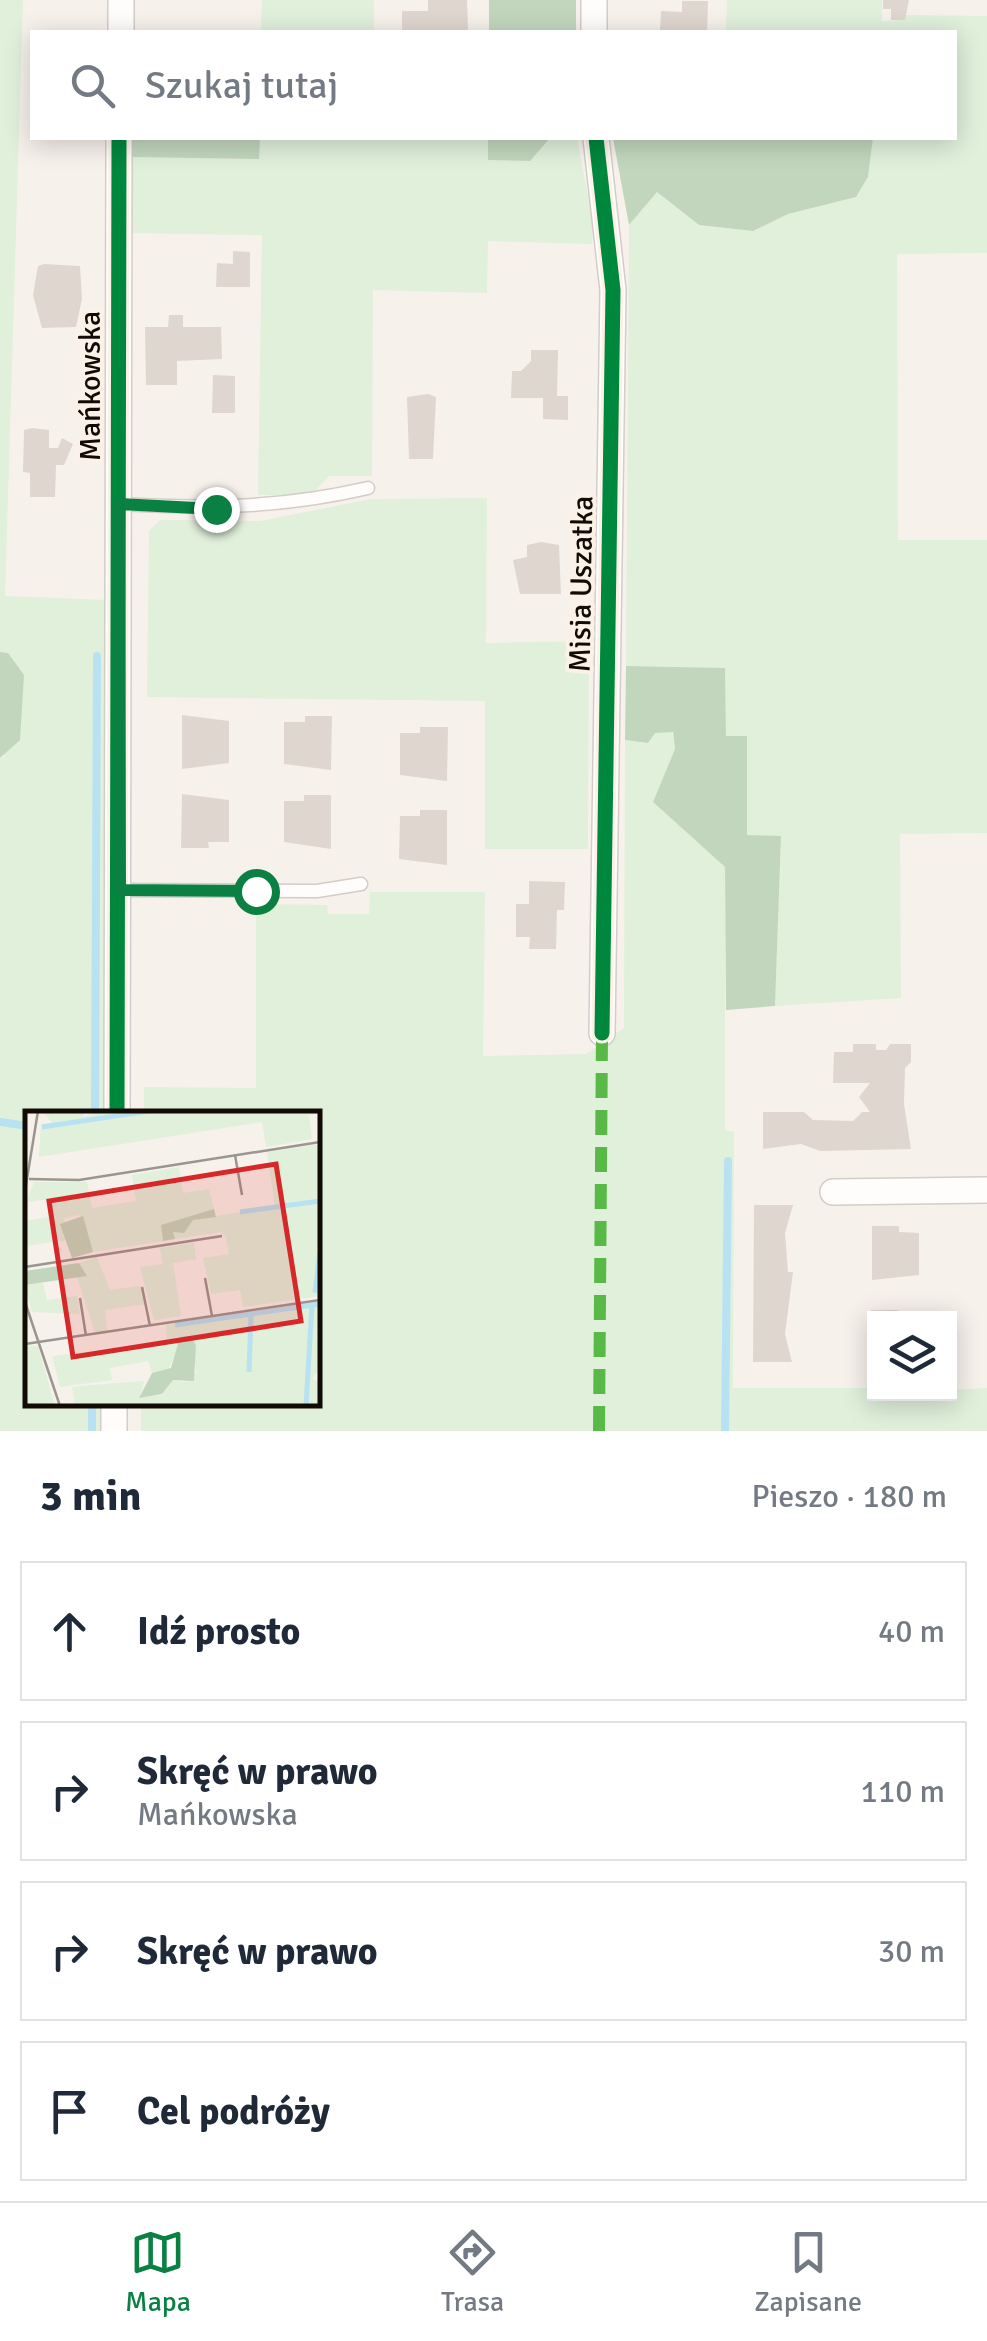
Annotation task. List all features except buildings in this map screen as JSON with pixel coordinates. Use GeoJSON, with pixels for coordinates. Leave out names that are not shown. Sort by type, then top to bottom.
{"type":"FeatureCollection","features":[{"type":"Feature","properties":{"kind":"street"},"geometry":{"type":"LineString","coordinates":[[121,0],[121,30]]}},
{"type":"Feature","properties":{"kind":"street"},"geometry":{"type":"LineString","coordinates":[[594,0],[594,30]]}},
{"type":"Feature","properties":{"kind":"street","name":"Mańkowska"},"geometry":{"type":"LineString","coordinates":[[117,1111],[119,140]]}},
{"type":"Feature","properties":{"kind":"street","name":"Misia Uszatka"},"geometry":{"type":"LineString","coordinates":[[596,140],[613,290],[602,1033]]}},
{"type":"Feature","properties":{"kind":"street"},"geometry":{"type":"LineString","coordinates":[[833,1192],[987,1190]]}},
{"type":"Feature","properties":{"kind":"lane"},"geometry":{"type":"LineString","coordinates":[[119,504],[233,508],[300,503],[368,488]]}},
{"type":"Feature","properties":{"kind":"lane"},"geometry":{"type":"LineString","coordinates":[[120,890],[317,892],[361,884]]}},
{"type":"Feature","properties":{"kind":"green space"},"geometry":{"type":"Polygon","coordinates":[[[0,0],[23,0],[5,596],[107,600],[104,1111],[25,1111],[25,1406],[101,1406],[101,1431],[0,1431],[0,758],[4,757],[8,653],[0,652],[0,0]]]}},
{"type":"Feature","properties":{"kind":"green space"},"geometry":{"type":"Polygon","coordinates":[[[262,0],[374,0],[374,30],[261,30],[262,0]]]}},
{"type":"Feature","properties":{"kind":"green space"},"geometry":{"type":"Polygon","coordinates":[[[489,0],[576,0],[576,30],[489,30],[489,0]]]}},
{"type":"Feature","properties":{"kind":"green space"},"geometry":{"type":"Polygon","coordinates":[[[727,0],[882,0],[882,21],[905,20],[905,15],[987,16],[987,253],[897,254],[898,540],[987,540],[987,833],[900,834],[901,998],[775,1006],[781,837],[747,836],[747,737],[726,737],[725,668],[626,666],[629,225],[657,192],[699,225],[753,231],[788,214],[856,197],[868,177],[873,140],[957,140],[957,30],[726,30],[727,0]]]}},
{"type":"Feature","properties":{"kind":"green space"},"geometry":{"type":"Polygon","coordinates":[[[132,140],[260,140],[259,159],[131,157],[132,140]]]}},
{"type":"Feature","properties":{"kind":"green space"},"geometry":{"type":"Polygon","coordinates":[[[260,140],[488,140],[488,160],[529,161],[548,140],[577,140],[593,223],[592,244],[488,241],[487,293],[373,290],[372,476],[329,476],[311,495],[258,495],[262,235],[129,233],[131,157],[258,159],[260,140]]]}},
{"type":"Feature","properties":{"kind":"green space"},"geometry":{"type":"Polygon","coordinates":[[[488,140],[548,140],[530,161],[488,160],[488,140]]]}},
{"type":"Feature","properties":{"kind":"green space"},"geometry":{"type":"Polygon","coordinates":[[[613,140],[873,140],[868,177],[856,197],[788,214],[753,231],[699,225],[657,192],[629,225],[613,140]]]}},
{"type":"Feature","properties":{"kind":"green space"},"geometry":{"type":"Polygon","coordinates":[[[487,498],[486,643],[589,641],[588,849],[485,849],[485,701],[147,697],[149,531],[160,520],[260,521],[371,499],[487,498]]]}},
{"type":"Feature","properties":{"kind":"green space"},"geometry":{"type":"Polygon","coordinates":[[[0,652],[8,653],[24,675],[20,740],[0,758],[0,652]]]}},
{"type":"Feature","properties":{"kind":"green space"},"geometry":{"type":"Polygon","coordinates":[[[626,666],[725,668],[726,736],[747,736],[747,835],[781,836],[775,1006],[726,1010],[725,867],[653,802],[675,749],[673,732],[655,733],[648,743],[625,740],[626,666]]]}},
{"type":"Feature","properties":{"kind":"green space"},"geometry":{"type":"Polygon","coordinates":[[[672,731],[675,749],[653,802],[725,867],[725,1130],[734,1132],[733,1388],[867,1388],[867,1401],[957,1401],[957,1390],[987,1388],[987,1431],[141,1431],[141,1406],[320,1406],[320,1111],[144,1111],[144,1087],[256,1088],[256,904],[327,905],[328,914],[369,914],[370,892],[485,892],[483,1056],[586,1054],[624,1028],[625,740],[648,743],[655,732],[672,731]]]}},
{"type":"Feature","properties":{"kind":"waterway"},"geometry":{"type":"LineString","coordinates":[[95,1111],[97,656]]}},
{"type":"Feature","properties":{"kind":"waterway"},"geometry":{"type":"LineString","coordinates":[[0,1122],[25,1126]]}},
{"type":"Feature","properties":{"kind":"waterway"},"geometry":{"type":"LineString","coordinates":[[725,1431],[728,1161]]}},
{"type":"Feature","properties":{"kind":"waterway"},"geometry":{"type":"LineString","coordinates":[[92,1406],[92,1431]]}},
{"type":"Feature","properties":{"kind":"marked path"},"geometry":{"type":"LineString","coordinates":[[599,1431],[602,1033]]}},
{"type":"Feature","properties":{"kind":"cycle path"},"geometry":{"type":"LineString","coordinates":[[117,1111],[119,140]]}},
{"type":"Feature","properties":{"kind":"cycle path"},"geometry":{"type":"LineString","coordinates":[[596,140],[613,290],[602,1033]]}},
{"type":"Feature","properties":{"kind":"route"},"geometry":{"type":"LineString","coordinates":[[216,509],[119,504],[120,890],[256,891]]}}]}
